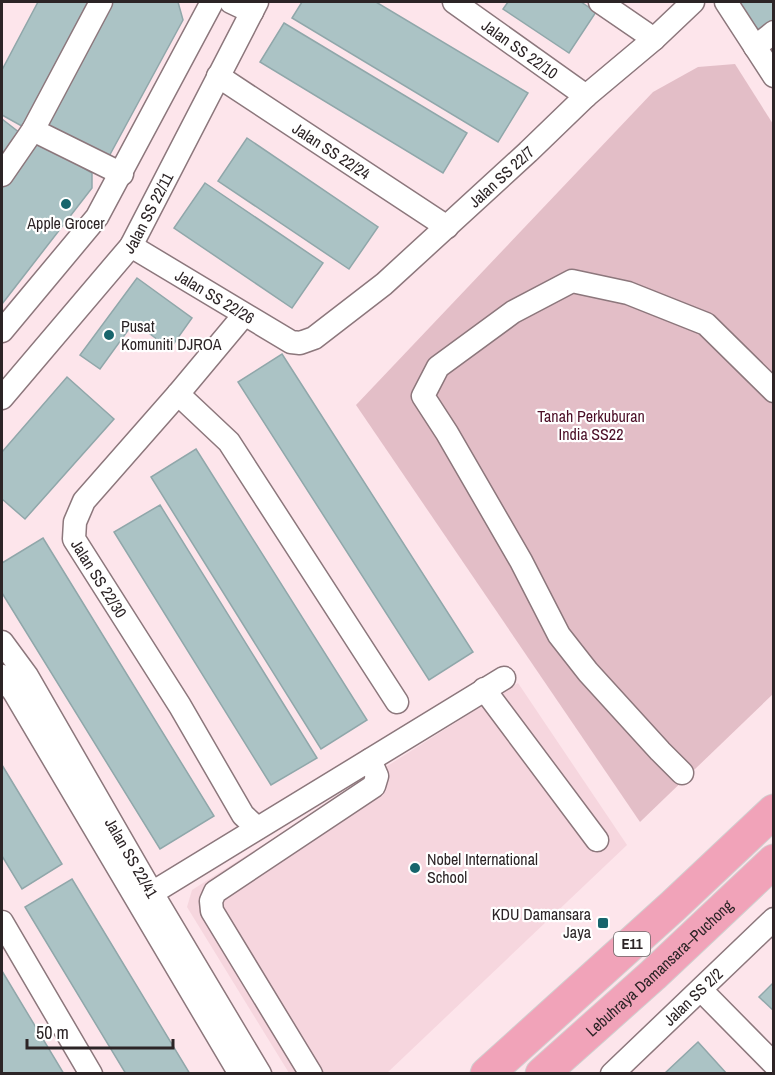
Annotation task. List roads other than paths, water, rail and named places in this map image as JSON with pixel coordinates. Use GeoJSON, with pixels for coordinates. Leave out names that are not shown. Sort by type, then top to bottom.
{"type":"FeatureCollection","features":[{"type":"Feature","properties":{"kind":"highway","name":"E11"},"geometry":{"type":"LineString","coordinates":[[487,1074],[674,906],[774,811]]}},
{"type":"Feature","properties":{"kind":"highway","name":"Lebuhraya Damansara–Puchong"},"geometry":{"type":"LineString","coordinates":[[542,1074],[653,975],[774,861]]}},
{"type":"Feature","properties":{"kind":"street"},"geometry":{"type":"LineString","coordinates":[[2,175],[33,130],[101,2]]}},
{"type":"Feature","properties":{"kind":"street"},"geometry":{"type":"LineString","coordinates":[[2,331],[97,217],[212,2]]}},
{"type":"Feature","properties":{"kind":"street"},"geometry":{"type":"LineString","coordinates":[[231,2],[255,7]]}},
{"type":"Feature","properties":{"kind":"street"},"geometry":{"type":"LineString","coordinates":[[600,2],[654,39]]}},
{"type":"Feature","properties":{"kind":"street","name":"Jalan SS 22/7"},"geometry":{"type":"LineString","coordinates":[[300,343],[314,338],[375,291],[447,227],[586,96],[654,39],[693,2]]}},
{"type":"Feature","properties":{"kind":"street"},"geometry":{"type":"LineString","coordinates":[[726,2],[774,76]]}},
{"type":"Feature","properties":{"kind":"street","name":"Jalan SS 22/10"},"geometry":{"type":"LineString","coordinates":[[466,5],[586,96]]}},
{"type":"Feature","properties":{"kind":"street","name":"Jalan SS 22/11"},"geometry":{"type":"LineString","coordinates":[[2,398],[131,246],[255,7]]}},
{"type":"Feature","properties":{"kind":"street"},"geometry":{"type":"LineString","coordinates":[[755,47],[774,32]]}},
{"type":"Feature","properties":{"kind":"street","name":"Jalan SS 22/24"},"geometry":{"type":"LineString","coordinates":[[218,76],[447,227]]}},
{"type":"Feature","properties":{"kind":"street"},"geometry":{"type":"LineString","coordinates":[[33,130],[122,174]]}},
{"type":"Feature","properties":{"kind":"street","name":"Jalan SS 22/26"},"geometry":{"type":"LineString","coordinates":[[131,246],[291,342],[300,343]]}},
{"type":"Feature","properties":{"kind":"street"},"geometry":{"type":"LineString","coordinates":[[682,772],[660,752],[588,672],[559,634],[521,561],[423,396],[438,367],[513,312],[572,281],[628,293],[706,324],[774,391]]}},
{"type":"Feature","properties":{"kind":"street","name":"Jalan SS 22/30"},"geometry":{"type":"LineString","coordinates":[[244,315],[84,501],[75,522],[74,539],[180,706],[243,815],[257,828]]}},
{"type":"Feature","properties":{"kind":"street"},"geometry":{"type":"LineString","coordinates":[[178,394],[229,442],[397,702]]}},
{"type":"Feature","properties":{"kind":"street","name":"Jalan SS 22/41"},"geometry":{"type":"LineString","coordinates":[[2,642],[27,676],[260,1074]]}},
{"type":"Feature","properties":{"kind":"street","name":"Jalan SS 22/41"},"geometry":{"type":"LineString","coordinates":[[2,676],[240,1074]]}},
{"type":"Feature","properties":{"kind":"street"},"geometry":{"type":"LineString","coordinates":[[152,893],[504,678]]}},
{"type":"Feature","properties":{"kind":"street"},"geometry":{"type":"LineString","coordinates":[[484,689],[597,840]]}},
{"type":"Feature","properties":{"kind":"street"},"geometry":{"type":"LineString","coordinates":[[311,1074],[212,911],[212,902],[215,892],[374,786],[377,776],[370,760]]}},
{"type":"Feature","properties":{"kind":"street"},"geometry":{"type":"LineString","coordinates":[[2,922],[91,1074]]}},
{"type":"Feature","properties":{"kind":"street","name":"Jalan SS 2/2"},"geometry":{"type":"LineString","coordinates":[[612,1074],[772,925]]}},
{"type":"Feature","properties":{"kind":"street"},"geometry":{"type":"LineString","coordinates":[[701,990],[774,1064]]}},
{"type":"Feature","properties":{"kind":"place","name":"Apple Grocer"},"geometry":{"type":"Point","coordinates":[66,204]}},
{"type":"Feature","properties":{"kind":"place","name":"Pusat Komuniti DJROA"},"geometry":{"type":"Point","coordinates":[109,335]}},
{"type":"Feature","properties":{"kind":"place","name":"Nobel International School"},"geometry":{"type":"Point","coordinates":[415,868]}},
{"type":"Feature","properties":{"kind":"place","name":"KDU Damansara Jaya"},"geometry":{"type":"Point","coordinates":[603,923]}},
{"type":"Feature","properties":{"kind":"park label","name":"Tanah Perkuburan India SS22"},"geometry":{"type":"Point","coordinates":[591,425]}}]}
